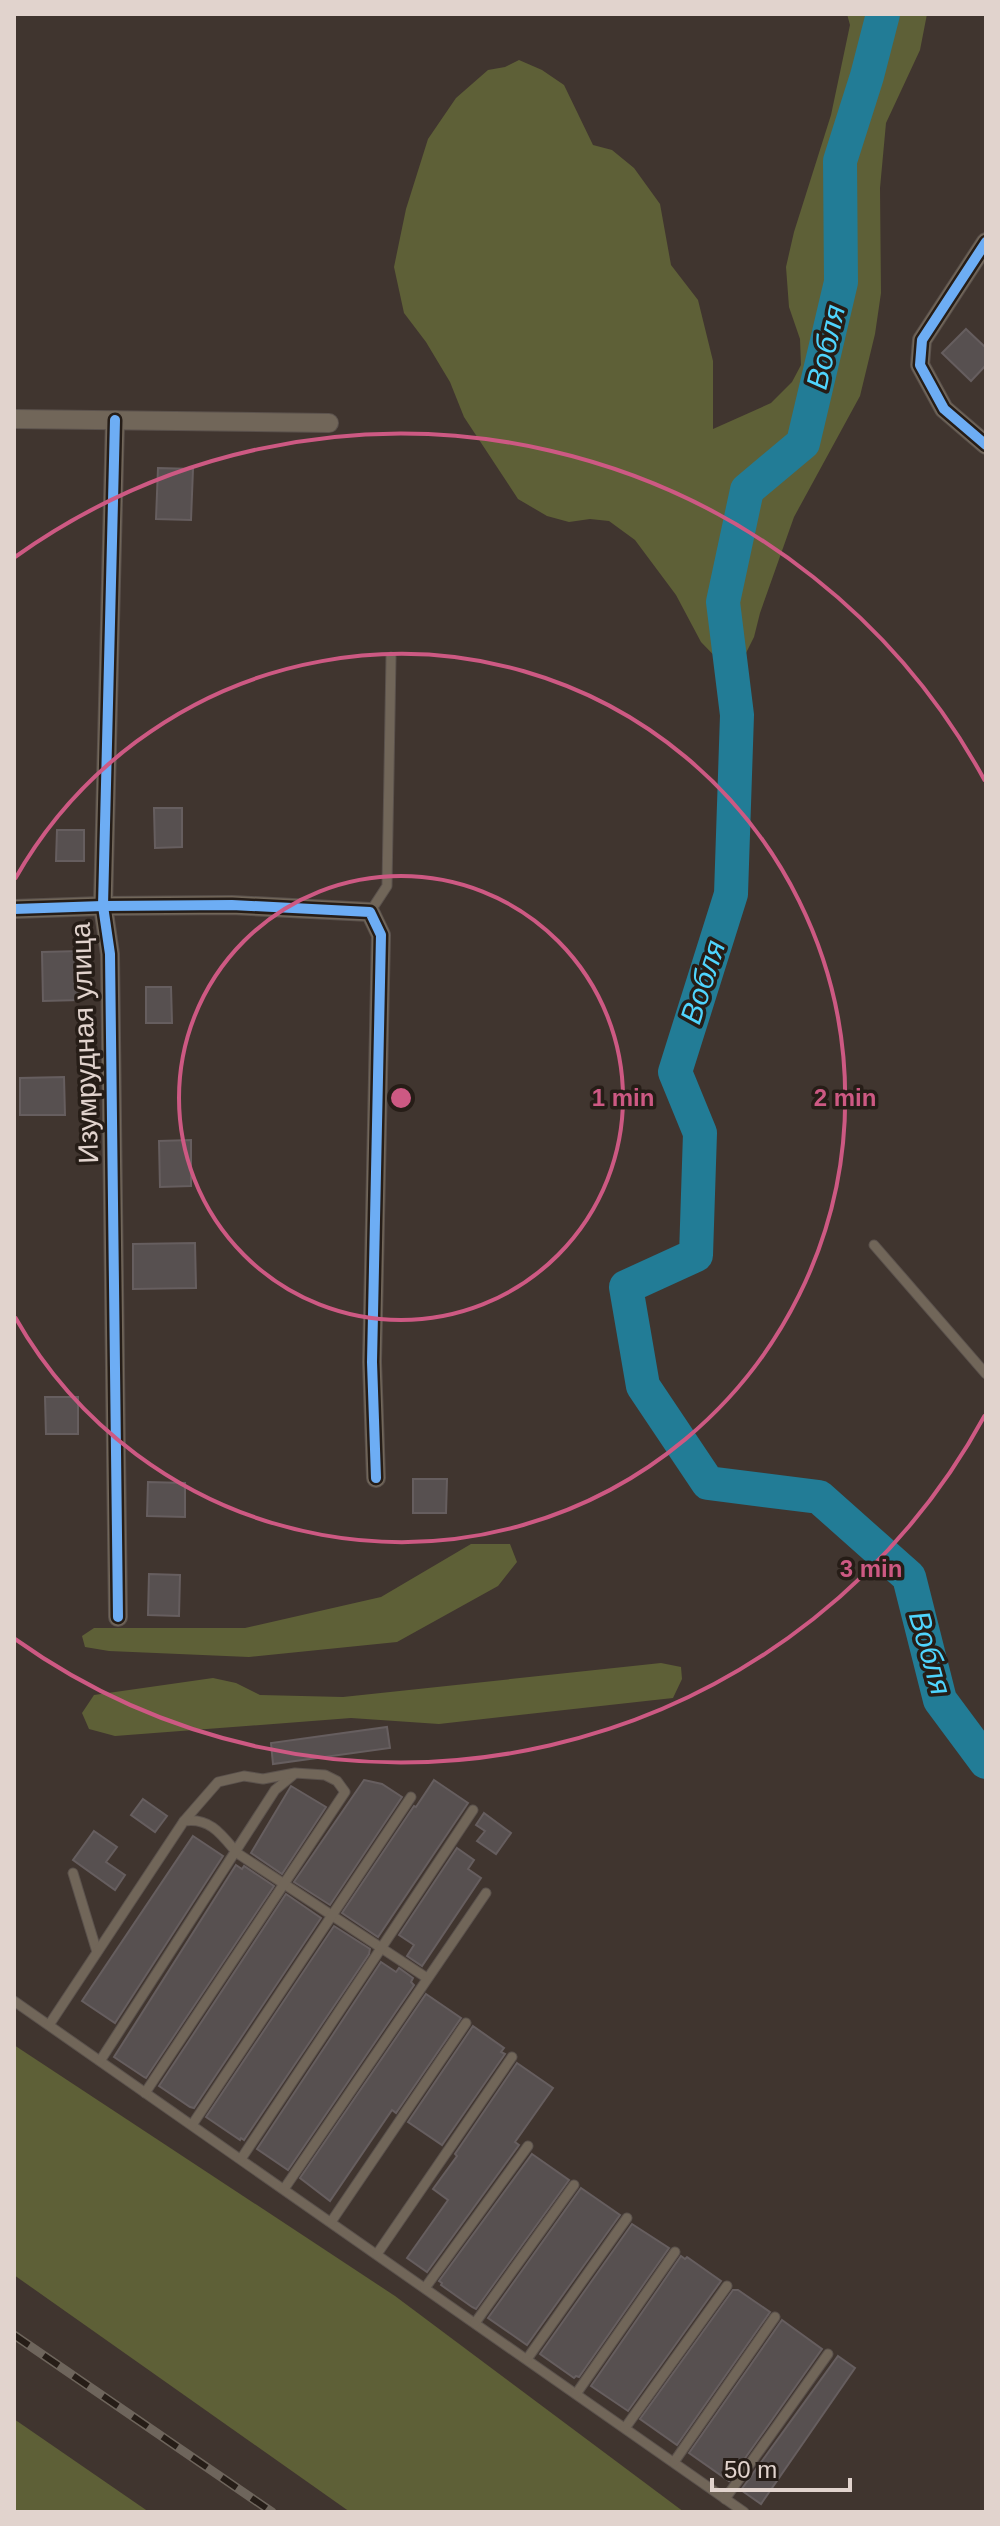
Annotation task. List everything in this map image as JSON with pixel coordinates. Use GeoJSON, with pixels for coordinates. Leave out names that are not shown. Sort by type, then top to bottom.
{"type":"FeatureCollection","features":[{"type":"Feature","properties":{"kind":"street"},"geometry":{"type":"LineString","coordinates":[[986,242],[922,340],[920,365],[944,409],[986,445]]}},
{"type":"Feature","properties":{"kind":"street"},"geometry":{"type":"LineString","coordinates":[[14,419],[329,423]]}},
{"type":"Feature","properties":{"kind":"street","name":"Изумрудная улица"},"geometry":{"type":"LineString","coordinates":[[115,420],[103,906],[110,954],[118,1617]]}},
{"type":"Feature","properties":{"kind":"street"},"geometry":{"type":"LineString","coordinates":[[14,909],[232,905],[370,912],[381,935],[372,1362],[376,1478]]}},
{"type":"Feature","properties":{"kind":"lane"},"geometry":{"type":"LineString","coordinates":[[370,912],[387,886],[391,657]]}},
{"type":"Feature","properties":{"kind":"lane"},"geometry":{"type":"LineString","coordinates":[[874,1245],[986,1374]]}},
{"type":"Feature","properties":{"kind":"lane"},"geometry":{"type":"LineString","coordinates":[[100,2061],[275,1790],[295,1773]]}},
{"type":"Feature","properties":{"kind":"lane"},"geometry":{"type":"LineString","coordinates":[[49,2025],[184,1821],[218,1782],[244,1776],[263,1779],[295,1773],[325,1775],[337,1781],[345,1792],[145,2093]]}},
{"type":"Feature","properties":{"kind":"lane"},"geometry":{"type":"LineString","coordinates":[[192,2125],[411,1797]]}},
{"type":"Feature","properties":{"kind":"lane"},"geometry":{"type":"LineString","coordinates":[[241,2159],[473,1810]]}},
{"type":"Feature","properties":{"kind":"lane"},"geometry":{"type":"LineString","coordinates":[[184,1821],[205,1821],[217,1829],[237,1853],[427,1978]]}},
{"type":"Feature","properties":{"kind":"lane"},"geometry":{"type":"LineString","coordinates":[[73,1873],[97,1952]]}},
{"type":"Feature","properties":{"kind":"lane"},"geometry":{"type":"LineString","coordinates":[[284,2189],[486,1893]]}},
{"type":"Feature","properties":{"kind":"lane"},"geometry":{"type":"LineString","coordinates":[[14,2001],[744,2512]]}},
{"type":"Feature","properties":{"kind":"lane"},"geometry":{"type":"LineString","coordinates":[[331,2222],[466,2023]]}},
{"type":"Feature","properties":{"kind":"lane"},"geometry":{"type":"LineString","coordinates":[[377,2254],[512,2057]]}},
{"type":"Feature","properties":{"kind":"lane"},"geometry":{"type":"LineString","coordinates":[[425,2288],[528,2146]]}},
{"type":"Feature","properties":{"kind":"lane"},"geometry":{"type":"LineString","coordinates":[[475,2323],[574,2185]]}},
{"type":"Feature","properties":{"kind":"lane"},"geometry":{"type":"LineString","coordinates":[[527,2359],[627,2218]]}},
{"type":"Feature","properties":{"kind":"lane"},"geometry":{"type":"LineString","coordinates":[[576,2394],[675,2252]]}},
{"type":"Feature","properties":{"kind":"lane"},"geometry":{"type":"LineString","coordinates":[[625,2428],[727,2286]]}},
{"type":"Feature","properties":{"kind":"lane"},"geometry":{"type":"LineString","coordinates":[[674,2462],[775,2317]]}},
{"type":"Feature","properties":{"kind":"lane"},"geometry":{"type":"LineString","coordinates":[[725,2499],[828,2354]]}},
{"type":"Feature","properties":{"kind":"green space"},"geometry":{"type":"Polygon","coordinates":[[[847,14],[927,14],[920,50],[886,123],[880,188],[881,293],[875,334],[860,396],[794,517],[754,637],[740,665],[730,672],[701,642],[676,595],[635,540],[609,521],[590,519],[569,522],[547,516],[518,499],[464,417],[450,382],[426,342],[404,313],[394,267],[406,209],[428,139],[456,98],[488,70],[519,60],[542,70],[564,85],[593,145],[612,150],[634,168],[660,204],[671,265],[698,300],[713,361],[713,429],[771,403],[792,382],[801,365],[800,339],[789,307],[786,267],[831,115],[850,25],[847,14]]]}},
{"type":"Feature","properties":{"kind":"green space"},"geometry":{"type":"Polygon","coordinates":[[[471,1544],[510,1544],[517,1562],[498,1586],[397,1642],[249,1657],[109,1651],[85,1647],[82,1636],[94,1628],[245,1628],[381,1597],[471,1544]]]}},
{"type":"Feature","properties":{"kind":"green space"},"geometry":{"type":"Polygon","coordinates":[[[661,1663],[681,1667],[682,1679],[673,1698],[439,1724],[351,1718],[115,1736],[89,1729],[82,1713],[94,1695],[213,1678],[236,1683],[260,1695],[343,1697],[661,1663]]]}},
{"type":"Feature","properties":{"kind":"green space"},"geometry":{"type":"Polygon","coordinates":[[[14,2045],[395,2296],[684,2512],[350,2512],[14,2275],[14,2045]]]}},
{"type":"Feature","properties":{"kind":"green space"},"geometry":{"type":"Polygon","coordinates":[[[14,2419],[149,2512],[14,2512],[14,2419]]]}},
{"type":"Feature","properties":{"kind":"building"},"geometry":{"type":"Polygon","coordinates":[[[966,329],[986,348],[986,365],[971,381],[942,353],[966,329]]]}},
{"type":"Feature","properties":{"kind":"building"},"geometry":{"type":"Polygon","coordinates":[[[158,468],[193,469],[191,520],[156,519],[158,468]]]}},
{"type":"Feature","properties":{"kind":"building"},"geometry":{"type":"Polygon","coordinates":[[[154,808],[182,808],[182,847],[155,848],[154,808]]]}},
{"type":"Feature","properties":{"kind":"building"},"geometry":{"type":"Polygon","coordinates":[[[57,830],[84,830],[84,861],[56,861],[57,830]]]}},
{"type":"Feature","properties":{"kind":"building"},"geometry":{"type":"Polygon","coordinates":[[[80,951],[80,1000],[43,1001],[42,952],[80,951]]]}},
{"type":"Feature","properties":{"kind":"building"},"geometry":{"type":"Polygon","coordinates":[[[146,987],[171,987],[172,1023],[146,1023],[146,987]]]}},
{"type":"Feature","properties":{"kind":"building"},"geometry":{"type":"Polygon","coordinates":[[[64,1077],[65,1115],[20,1115],[20,1078],[64,1077]]]}},
{"type":"Feature","properties":{"kind":"building"},"geometry":{"type":"Polygon","coordinates":[[[191,1140],[191,1186],[160,1187],[159,1141],[191,1140]]]}},
{"type":"Feature","properties":{"kind":"building"},"geometry":{"type":"Polygon","coordinates":[[[195,1243],[196,1288],[133,1289],[133,1244],[195,1243]]]}},
{"type":"Feature","properties":{"kind":"building"},"geometry":{"type":"Polygon","coordinates":[[[45,1397],[78,1397],[78,1434],[46,1434],[45,1397]]]}},
{"type":"Feature","properties":{"kind":"building"},"geometry":{"type":"Polygon","coordinates":[[[413,1479],[447,1479],[446,1513],[413,1513],[413,1479]]]}},
{"type":"Feature","properties":{"kind":"building"},"geometry":{"type":"Polygon","coordinates":[[[148,1482],[185,1483],[185,1517],[147,1516],[148,1482]]]}},
{"type":"Feature","properties":{"kind":"building"},"geometry":{"type":"Polygon","coordinates":[[[149,1574],[180,1575],[179,1616],[148,1615],[149,1574]]]}},
{"type":"Feature","properties":{"kind":"building"},"geometry":{"type":"Polygon","coordinates":[[[387,1727],[390,1748],[273,1764],[271,1743],[387,1727]]]}},
{"type":"Feature","properties":{"kind":"building"},"geometry":{"type":"Polygon","coordinates":[[[364,1780],[382,1784],[402,1797],[330,1905],[294,1882],[364,1780]]]}},
{"type":"Feature","properties":{"kind":"building"},"geometry":{"type":"Polygon","coordinates":[[[434,1780],[468,1803],[378,1937],[342,1913],[434,1780]]]}},
{"type":"Feature","properties":{"kind":"building"},"geometry":{"type":"Polygon","coordinates":[[[291,1786],[326,1807],[282,1874],[251,1853],[291,1786]]]}},
{"type":"Feature","properties":{"kind":"building"},"geometry":{"type":"Polygon","coordinates":[[[143,1799],[167,1816],[155,1832],[131,1815],[143,1799]]]}},
{"type":"Feature","properties":{"kind":"building"},"geometry":{"type":"Polygon","coordinates":[[[484,1813],[511,1833],[496,1854],[477,1841],[485,1831],[476,1825],[484,1813]]]}},
{"type":"Feature","properties":{"kind":"building"},"geometry":{"type":"Polygon","coordinates":[[[94,1831],[117,1847],[106,1862],[125,1875],[115,1890],[73,1860],[94,1831]]]}},
{"type":"Feature","properties":{"kind":"building"},"geometry":{"type":"Polygon","coordinates":[[[193,1836],[223,1856],[115,2023],[82,2001],[193,1836]]]}},
{"type":"Feature","properties":{"kind":"building"},"geometry":{"type":"Polygon","coordinates":[[[457,1848],[474,1860],[468,1869],[481,1878],[422,1966],[407,1956],[414,1945],[399,1935],[457,1848]]]}},
{"type":"Feature","properties":{"kind":"building"},"geometry":{"type":"Polygon","coordinates":[[[236,1865],[242,1869],[244,1866],[274,1886],[146,2078],[114,2057],[236,1865]]]}},
{"type":"Feature","properties":{"kind":"building"},"geometry":{"type":"Polygon","coordinates":[[[286,1894],[321,1918],[194,2108],[190,2107],[159,2086],[286,1894]]]}},
{"type":"Feature","properties":{"kind":"building"},"geometry":{"type":"Polygon","coordinates":[[[334,1926],[370,1949],[369,1954],[244,2140],[240,2140],[206,2117],[334,1926]]]}},
{"type":"Feature","properties":{"kind":"building"},"geometry":{"type":"Polygon","coordinates":[[[381,1962],[396,1972],[399,1968],[413,1978],[411,1982],[414,1985],[288,2170],[257,2149],[381,1962]]]}},
{"type":"Feature","properties":{"kind":"building"},"geometry":{"type":"Polygon","coordinates":[[[426,1994],[461,2018],[396,2113],[392,2110],[330,2201],[300,2178],[426,1994]]]}},
{"type":"Feature","properties":{"kind":"building"},"geometry":{"type":"Polygon","coordinates":[[[473,2026],[504,2048],[501,2052],[505,2054],[442,2145],[408,2122],[473,2026]]]}},
{"type":"Feature","properties":{"kind":"building"},"geometry":{"type":"Polygon","coordinates":[[[517,2063],[553,2088],[515,2142],[519,2145],[427,2272],[407,2258],[448,2200],[433,2189],[517,2063]]]}},
{"type":"Feature","properties":{"kind":"building"},"geometry":{"type":"Polygon","coordinates":[[[532,2154],[569,2180],[476,2309],[439,2281],[532,2154]]]}},
{"type":"Feature","properties":{"kind":"building"},"geometry":{"type":"Polygon","coordinates":[[[581,2188],[620,2215],[527,2345],[488,2318],[581,2188]]]}},
{"type":"Feature","properties":{"kind":"building"},"geometry":{"type":"Polygon","coordinates":[[[632,2224],[669,2248],[579,2377],[574,2378],[540,2354],[632,2224]]]}},
{"type":"Feature","properties":{"kind":"building"},"geometry":{"type":"Polygon","coordinates":[[[681,2256],[721,2281],[628,2411],[591,2386],[681,2256]]]}},
{"type":"Feature","properties":{"kind":"building"},"geometry":{"type":"Polygon","coordinates":[[[733,2290],[738,2290],[770,2312],[677,2445],[640,2419],[733,2290]]]}},
{"type":"Feature","properties":{"kind":"building"},"geometry":{"type":"Polygon","coordinates":[[[782,2320],[822,2349],[729,2481],[689,2453],[782,2320]]]}},
{"type":"Feature","properties":{"kind":"building"},"geometry":{"type":"Polygon","coordinates":[[[838,2356],[855,2368],[761,2504],[741,2490],[838,2356]]]}},
{"type":"Feature","properties":{"kind":"waterway","name":"Вобля"},"geometry":{"type":"LineString","coordinates":[[883,14],[840,161],[841,282],[803,443],[747,490],[723,602],[737,715],[731,894],[675,1072],[700,1133],[696,1255],[626,1287],[643,1386],[708,1483],[819,1497],[909,1577],[940,1700],[986,1762]]}},
{"type":"Feature","properties":{"kind":"railway"},"geometry":{"type":"LineString","coordinates":[[14,2335],[272,2512]]}},
{"type":"Feature","properties":{"kind":"cycle path"},"geometry":{"type":"LineString","coordinates":[[986,242],[922,340],[920,365],[944,409],[986,445]]}},
{"type":"Feature","properties":{"kind":"cycle path"},"geometry":{"type":"LineString","coordinates":[[115,420],[103,906],[110,954],[118,1617]]}},
{"type":"Feature","properties":{"kind":"cycle path"},"geometry":{"type":"LineString","coordinates":[[14,909],[232,905],[370,912],[381,935],[372,1362],[376,1478]]}}]}
